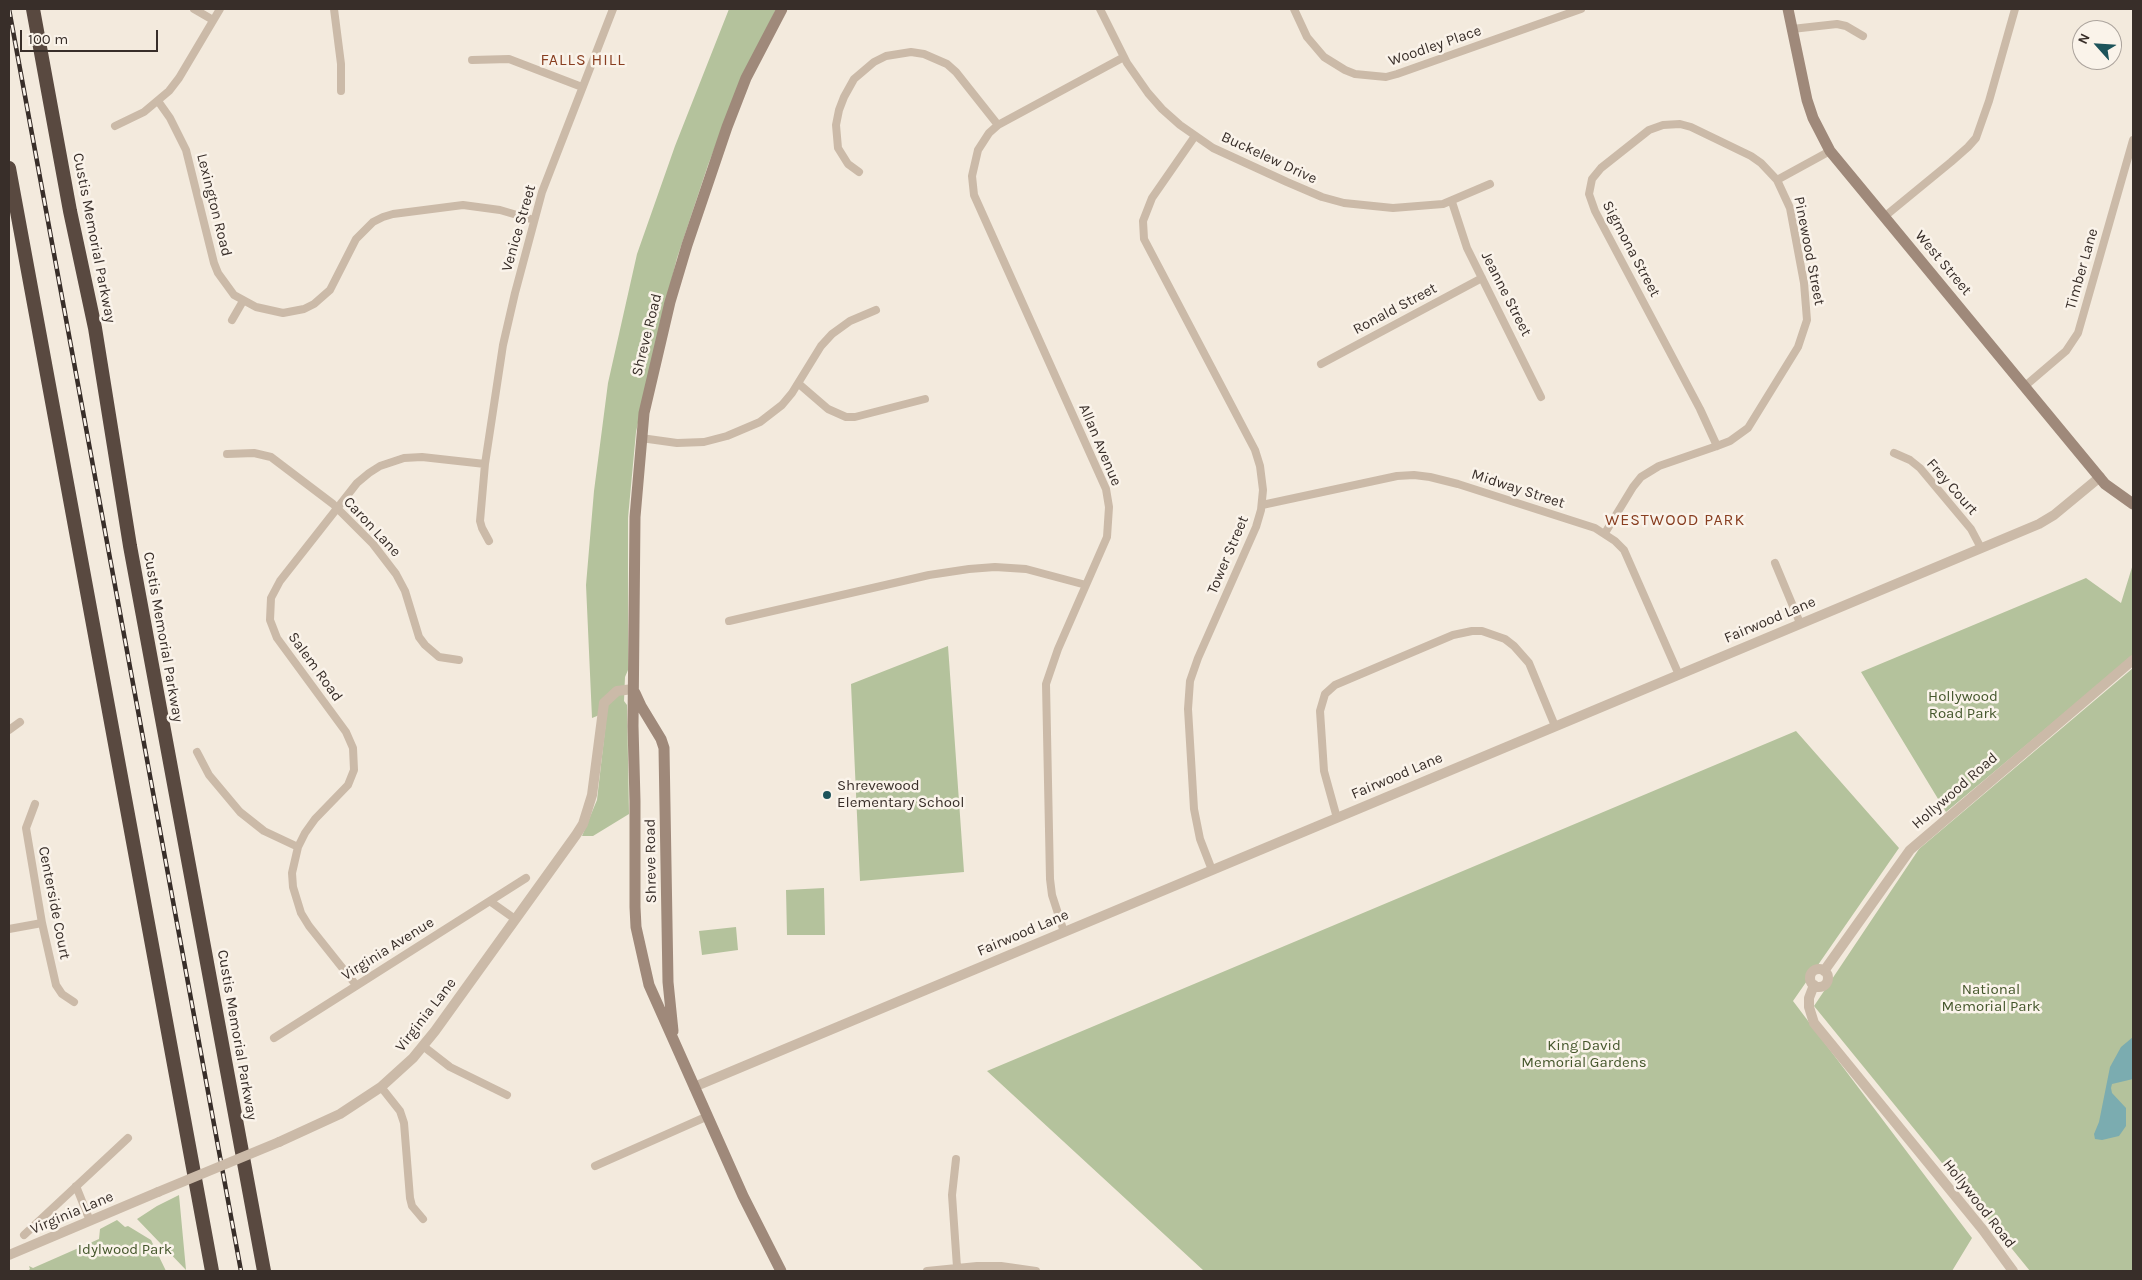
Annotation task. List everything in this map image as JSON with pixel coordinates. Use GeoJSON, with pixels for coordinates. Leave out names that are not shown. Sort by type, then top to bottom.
{"type":"FeatureCollection","features":[{"type":"Feature","properties":{"kind":"highway","name":"Custis Memorial Parkway"},"geometry":{"type":"LineString","coordinates":[[33,9],[70,211],[95,328],[130,546],[264,1271]]}},
{"type":"Feature","properties":{"kind":"highway"},"geometry":{"type":"LineString","coordinates":[[9,168],[212,1271]]}},
{"type":"Feature","properties":{"kind":"main road","name":"Shreve Road"},"geometry":{"type":"LineString","coordinates":[[782,9],[746,78],[727,127],[687,244],[656,361],[641,438],[635,517],[633,689],[636,927],[649,985],[743,1196],[782,1271]]}},
{"type":"Feature","properties":{"kind":"main road","name":"West Street"},"geometry":{"type":"LineString","coordinates":[[1788,9],[1807,100],[1817,127],[1830,151],[2106,484],[2133,504]]}},
{"type":"Feature","properties":{"kind":"main road","name":"Shreve Road"},"geometry":{"type":"LineString","coordinates":[[633,689],[640,706],[662,739],[664,748],[668,982],[674,1040]]}},
{"type":"Feature","properties":{"kind":"main road"},"geometry":{"type":"LineString","coordinates":[[633,726],[642,721],[654,726]]}},
{"type":"Feature","properties":{"kind":"street"},"geometry":{"type":"LineString","coordinates":[[194,9],[213,20]]}},
{"type":"Feature","properties":{"kind":"street"},"geometry":{"type":"LineString","coordinates":[[115,126],[130,120],[158,101],[179,78],[220,9]]}},
{"type":"Feature","properties":{"kind":"street"},"geometry":{"type":"LineString","coordinates":[[334,9],[341,64],[342,91]]}},
{"type":"Feature","properties":{"kind":"street","name":"Venice Street"},"geometry":{"type":"LineString","coordinates":[[489,541],[480,520],[485,464],[503,344],[534,220],[582,87],[613,9]]}},
{"type":"Feature","properties":{"kind":"street","name":"Buckelew Drive"},"geometry":{"type":"LineString","coordinates":[[1100,9],[1134,74],[1158,104],[1180,125],[1213,148],[1287,182],[1322,197],[1344,202],[1393,208],[1420,207],[1452,202],[1490,184]]}},
{"type":"Feature","properties":{"kind":"street","name":"Woodley Place"},"geometry":{"type":"LineString","coordinates":[[1294,9],[1307,37],[1324,57],[1355,74],[1386,77],[1581,9]]}},
{"type":"Feature","properties":{"kind":"street"},"geometry":{"type":"LineString","coordinates":[[1884,217],[1962,152],[1976,138],[1989,101],[2015,9]]}},
{"type":"Feature","properties":{"kind":"street"},"geometry":{"type":"LineString","coordinates":[[1792,29],[1837,24],[1855,30],[1863,36]]}},
{"type":"Feature","properties":{"kind":"street"},"geometry":{"type":"LineString","coordinates":[[859,172],[848,164],[838,148],[836,124],[839,110],[854,79],[874,62],[886,56],[910,52],[930,56],[947,64],[956,72],[998,125]]}},
{"type":"Feature","properties":{"kind":"street","name":"Allan Avenue"},"geometry":{"type":"LineString","coordinates":[[1064,932],[1052,895],[1050,880],[1046,693],[1049,671],[1109,530],[1110,507],[1107,494],[974,196],[972,176],[978,150],[988,134],[998,125],[1124,56]]}},
{"type":"Feature","properties":{"kind":"street"},"geometry":{"type":"LineString","coordinates":[[472,60],[509,59],[582,87]]}},
{"type":"Feature","properties":{"kind":"street","name":"Lexington Road"},"geometry":{"type":"LineString","coordinates":[[158,101],[170,118],[186,150],[218,273],[226,286],[243,301],[262,309],[283,312],[304,309],[314,304],[330,290],[356,239],[363,230],[372,222],[393,214],[463,206],[500,210],[534,220]]}},
{"type":"Feature","properties":{"kind":"street","name":"Sigmona Street"},"geometry":{"type":"LineString","coordinates":[[1718,446],[1590,201],[1590,188],[1596,173],[1616,156],[1649,130],[1671,123],[1691,127],[1751,156],[1777,180]]}},
{"type":"Feature","properties":{"kind":"street","name":"Tower Street"},"geometry":{"type":"LineString","coordinates":[[1195,136],[1152,198],[1143,221],[1144,239],[1255,450],[1262,477],[1262,505],[1256,527],[1190,681],[1188,709],[1194,809],[1200,839],[1212,870]]}},
{"type":"Feature","properties":{"kind":"street","name":"Timber Lane"},"geometry":{"type":"LineString","coordinates":[[2025,386],[2066,351],[2078,333],[2133,140]]}},
{"type":"Feature","properties":{"kind":"street","name":"Pinewood Street"},"geometry":{"type":"LineString","coordinates":[[1605,533],[1633,487],[1642,476],[1659,466],[1718,446],[1738,436],[1753,423],[1798,348],[1804,332],[1807,308],[1804,283],[1790,208],[1777,180],[1830,151]]}},
{"type":"Feature","properties":{"kind":"street","name":"Jeanne Street"},"geometry":{"type":"LineString","coordinates":[[1452,202],[1467,248],[1541,397]]}},
{"type":"Feature","properties":{"kind":"street","name":"Ronald Street"},"geometry":{"type":"LineString","coordinates":[[1321,364],[1482,278]]}},
{"type":"Feature","properties":{"kind":"street"},"geometry":{"type":"LineString","coordinates":[[232,320],[243,301]]}},
{"type":"Feature","properties":{"kind":"street"},"geometry":{"type":"LineString","coordinates":[[641,438],[677,443],[696,443],[718,439],[760,422],[782,405],[799,384],[821,346],[832,334],[850,320],[876,310]]}},
{"type":"Feature","properties":{"kind":"street"},"geometry":{"type":"LineString","coordinates":[[799,384],[828,409],[846,417],[855,417],[925,399]]}},
{"type":"Feature","properties":{"kind":"street","name":"Caron Lane"},"geometry":{"type":"LineString","coordinates":[[227,454],[254,453],[272,457],[337,509],[373,544],[396,574],[405,591],[419,637],[425,645],[439,656],[459,660]]}},
{"type":"Feature","properties":{"kind":"street","name":"Frey Court"},"geometry":{"type":"LineString","coordinates":[[1894,453],[1910,460],[1920,468],[1970,529],[1981,548]]}},
{"type":"Feature","properties":{"kind":"street","name":"Salem Road"},"geometry":{"type":"LineString","coordinates":[[356,985],[309,926],[301,913],[293,887],[293,864],[298,847],[315,819],[348,785],[354,770],[355,758],[353,748],[346,732],[276,638],[270,620],[272,598],[280,582],[357,483],[369,473],[392,461],[422,457],[485,464]]}},
{"type":"Feature","properties":{"kind":"street","name":"Midway Street"},"geometry":{"type":"LineString","coordinates":[[1262,505],[1397,476],[1430,477],[1458,484],[1595,528],[1605,533],[1624,550],[1679,675]]}},
{"type":"Feature","properties":{"kind":"street","name":"Fairwood Lane"},"geometry":{"type":"LineString","coordinates":[[694,1087],[2039,524],[2061,510],[2100,477]]}},
{"type":"Feature","properties":{"kind":"street"},"geometry":{"type":"LineString","coordinates":[[1775,563],[1800,623]]}},
{"type":"Feature","properties":{"kind":"street"},"geometry":{"type":"LineString","coordinates":[[729,621],[929,575],[970,569],[995,567],[1026,569],[1086,585]]}},
{"type":"Feature","properties":{"kind":"street"},"geometry":{"type":"LineString","coordinates":[[1337,818],[1324,771],[1320,711],[1325,694],[1334,685],[1453,636],[1472,631],[1492,634],[1505,639],[1529,663],[1555,726]]}},
{"type":"Feature","properties":{"kind":"street","name":"Hollywood Road"},"geometry":{"type":"LineString","coordinates":[[2013,1271],[1983,1230],[1814,1023],[1809,1007],[1809,998],[1814,985],[1811,980],[1813,972],[1817,970],[1824,971],[1910,850],[2133,660]]}},
{"type":"Feature","properties":{"kind":"street","name":"Virginia Lane"},"geometry":{"type":"LineString","coordinates":[[9,1256],[279,1142],[340,1114],[381,1087],[424,1046],[583,824],[592,795],[604,703],[617,691],[633,689]]}},
{"type":"Feature","properties":{"kind":"street"},"geometry":{"type":"LineString","coordinates":[[9,730],[20,722]]}},
{"type":"Feature","properties":{"kind":"street"},"geometry":{"type":"LineString","coordinates":[[196,752],[209,775],[240,812],[264,831],[298,847]]}},
{"type":"Feature","properties":{"kind":"street","name":"Centerside Court"},"geometry":{"type":"LineString","coordinates":[[35,804],[26,828],[42,923],[56,985],[62,994],[74,1002]]}},
{"type":"Feature","properties":{"kind":"street","name":"Virginia Avenue"},"geometry":{"type":"LineString","coordinates":[[274,1038],[526,878]]}},
{"type":"Feature","properties":{"kind":"street"},"geometry":{"type":"LineString","coordinates":[[490,902],[516,919]]}},
{"type":"Feature","properties":{"kind":"street"},"geometry":{"type":"LineString","coordinates":[[9,929],[42,923]]}},
{"type":"Feature","properties":{"kind":"street"},"geometry":{"type":"LineString","coordinates":[[424,1046],[450,1067],[507,1095]]}},
{"type":"Feature","properties":{"kind":"street"},"geometry":{"type":"LineString","coordinates":[[381,1087],[400,1111],[404,1123],[410,1198],[412,1206],[423,1219]]}},
{"type":"Feature","properties":{"kind":"street"},"geometry":{"type":"LineString","coordinates":[[595,1166],[708,1116]]}},
{"type":"Feature","properties":{"kind":"street"},"geometry":{"type":"LineString","coordinates":[[24,1234],[128,1138]]}},
{"type":"Feature","properties":{"kind":"street"},"geometry":{"type":"LineString","coordinates":[[956,1159],[952,1203],[957,1267]]}},
{"type":"Feature","properties":{"kind":"street"},"geometry":{"type":"LineString","coordinates":[[76,1186],[90,1221]]}},
{"type":"Feature","properties":{"kind":"street"},"geometry":{"type":"LineString","coordinates":[[927,1271],[957,1267],[1001,1266],[1036,1271]]}},
{"type":"Feature","properties":{"kind":"green space"},"geometry":{"type":"Polygon","coordinates":[[[729,9],[776,9],[738,88],[708,165],[677,258],[653,354],[636,432],[628,518],[628,670],[625,677],[624,701],[627,705],[629,814],[593,836],[582,836],[597,800],[607,712],[592,718],[586,585],[594,491],[608,383],[637,254],[675,146],[729,9]]]}},
{"type":"Feature","properties":{"kind":"green space","name":"Hollywood Road Park"},"geometry":{"type":"Polygon","coordinates":[[[2133,564],[2133,656],[1946,812],[1861,672],[2086,578],[2121,603],[2133,564]]]}},
{"type":"Feature","properties":{"kind":"green space"},"geometry":{"type":"Polygon","coordinates":[[[948,646],[964,872],[860,881],[851,684],[948,646]]]}},
{"type":"Feature","properties":{"kind":"green space","name":"National Memorial Park"},"geometry":{"type":"Polygon","coordinates":[[[2133,668],[2133,1271],[2030,1271],[1814,1006],[1919,849],[2133,668]]]}},
{"type":"Feature","properties":{"kind":"green space","name":"King David Memorial Gardens"},"geometry":{"type":"Polygon","coordinates":[[[1796,731],[1899,848],[1793,1001],[1972,1238],[1952,1271],[1204,1271],[987,1071],[1796,731]]]}},
{"type":"Feature","properties":{"kind":"green space"},"geometry":{"type":"Polygon","coordinates":[[[824,888],[825,935],[787,935],[786,890],[824,888]]]}},
{"type":"Feature","properties":{"kind":"green space"},"geometry":{"type":"Polygon","coordinates":[[[736,927],[738,950],[702,955],[699,931],[736,927]]]}},
{"type":"Feature","properties":{"kind":"green space"},"geometry":{"type":"Polygon","coordinates":[[[179,1195],[186,1270],[137,1219],[179,1195]]]}},
{"type":"Feature","properties":{"kind":"green space","name":"Idylwood Park"},"geometry":{"type":"Polygon","coordinates":[[[117,1220],[125,1227],[128,1226],[151,1240],[166,1271],[28,1271],[30,1269],[29,1266],[33,1268],[99,1239],[100,1229],[117,1220]]]}},
{"type":"Feature","properties":{"kind":"water"},"geometry":{"type":"Polygon","coordinates":[[[2133,1037],[2133,1079],[2112,1084],[2111,1088],[2112,1093],[2126,1108],[2126,1126],[2119,1136],[2102,1140],[2095,1139],[2094,1134],[2099,1122],[2110,1067],[2121,1047],[2133,1037]]]}},
{"type":"Feature","properties":{"kind":"railway"},"geometry":{"type":"LineString","coordinates":[[9,9],[241,1271]]}},
{"type":"Feature","properties":{"kind":"place","name":"Shrevewood Elementary School"},"geometry":{"type":"Point","coordinates":[827,795]}},
{"type":"Feature","properties":{"kind":"district","name":"FALLS HILL"},"geometry":{"type":"Point","coordinates":[583,60]}},
{"type":"Feature","properties":{"kind":"district","name":"WESTWOOD PARK"},"geometry":{"type":"Point","coordinates":[1675,520]}}]}
